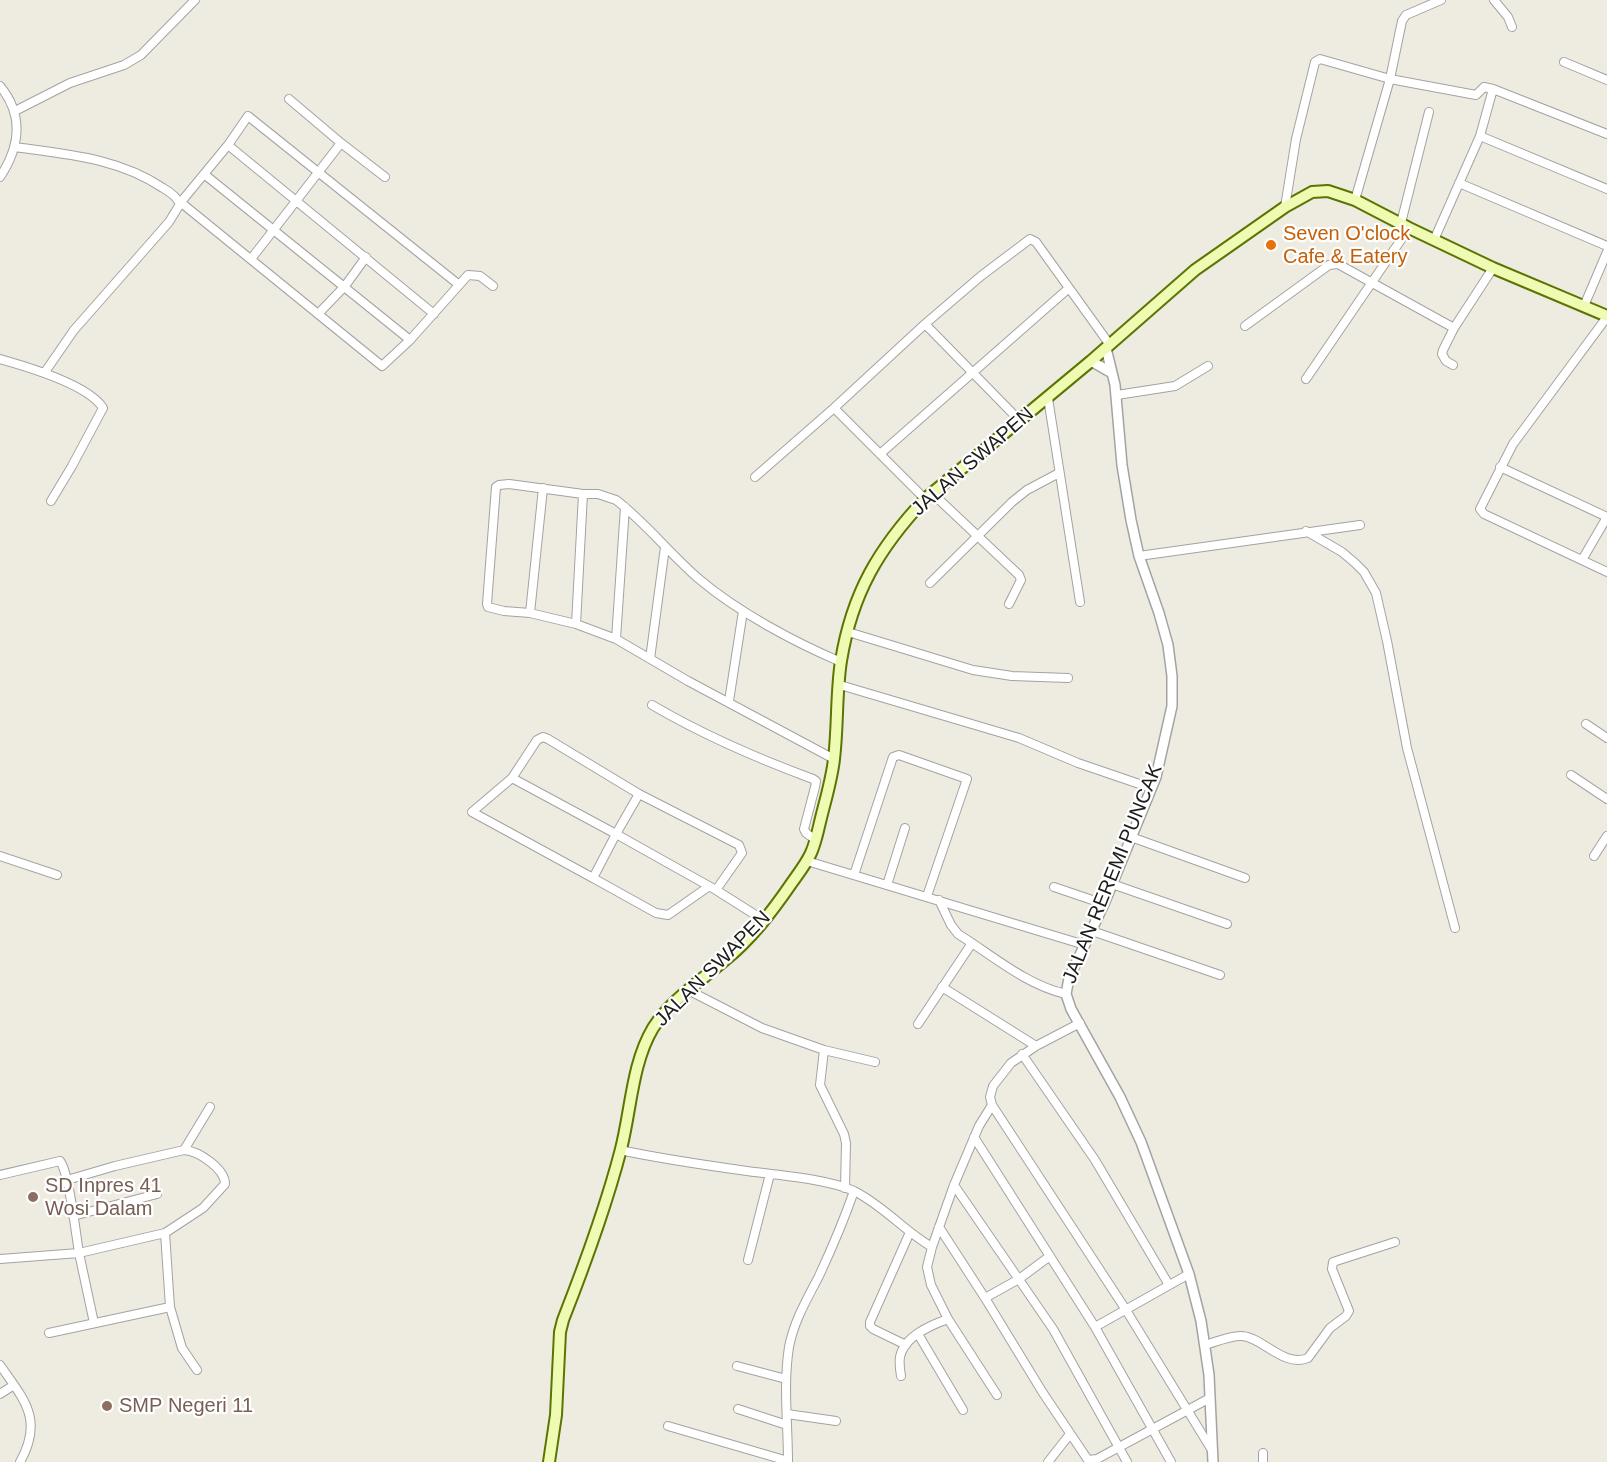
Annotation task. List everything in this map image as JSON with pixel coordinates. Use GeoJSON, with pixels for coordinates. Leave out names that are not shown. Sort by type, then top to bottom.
{"type":"FeatureCollection","features":[{"type":"Feature","properties":{"kind":"main road"},"geometry":{"type":"LineString","coordinates":[[1091,362],[1195,270],[1285,207],[1306,194],[1318,191],[1328,191],[1355,200],[1493,268],[1607,317]]}},
{"type":"Feature","properties":{"kind":"main road","name":"JALAN SWAPEN"},"geometry":{"type":"LineString","coordinates":[[549,1462],[556,1415],[560,1332],[591,1249],[620,1150],[639,1062],[653,1029],[664,1013],[688,990],[726,960],[765,921],[807,861],[816,840],[834,759],[841,662],[860,594],[872,566],[889,540],[929,496],[1091,362]]}},
{"type":"Feature","properties":{"kind":"street"},"geometry":{"type":"LineString","coordinates":[[15,111],[70,83],[124,65],[141,55],[195,0]]}},
{"type":"Feature","properties":{"kind":"street"},"geometry":{"type":"LineString","coordinates":[[1355,200],[1390,79],[1404,18],[1441,0]]}},
{"type":"Feature","properties":{"kind":"street"},"geometry":{"type":"LineString","coordinates":[[1494,0],[1503,9],[1512,27]]}},
{"type":"Feature","properties":{"kind":"street"},"geometry":{"type":"LineString","coordinates":[[1285,207],[1296,139],[1316,60],[1324,59],[1390,79],[1476,95],[1484,87],[1607,134]]}},
{"type":"Feature","properties":{"kind":"street"},"geometry":{"type":"LineString","coordinates":[[1564,62],[1607,80]]}},
{"type":"Feature","properties":{"kind":"street"},"geometry":{"type":"LineString","coordinates":[[0,86],[12,102],[15,111],[15,147],[11,160],[0,177]]}},
{"type":"Feature","properties":{"kind":"street"},"geometry":{"type":"LineString","coordinates":[[1434,240],[1480,136],[1493,90]]}},
{"type":"Feature","properties":{"kind":"street"},"geometry":{"type":"LineString","coordinates":[[289,99],[385,177]]}},
{"type":"Feature","properties":{"kind":"street"},"geometry":{"type":"LineString","coordinates":[[1306,379],[1370,283],[1405,225],[1429,112]]}},
{"type":"Feature","properties":{"kind":"street"},"geometry":{"type":"LineString","coordinates":[[45,372],[74,330],[175,215],[180,201],[228,145],[248,116],[458,284]]}},
{"type":"Feature","properties":{"kind":"street"},"geometry":{"type":"LineString","coordinates":[[1480,136],[1607,189]]}},
{"type":"Feature","properties":{"kind":"street"},"geometry":{"type":"LineString","coordinates":[[251,260],[341,143]]}},
{"type":"Feature","properties":{"kind":"street"},"geometry":{"type":"LineString","coordinates":[[228,145],[434,314]]}},
{"type":"Feature","properties":{"kind":"street"},"geometry":{"type":"LineString","coordinates":[[15,147],[107,162],[156,183],[382,366],[410,340],[468,275],[480,276],[493,286]]}},
{"type":"Feature","properties":{"kind":"street"},"geometry":{"type":"LineString","coordinates":[[204,174],[410,340]]}},
{"type":"Feature","properties":{"kind":"street"},"geometry":{"type":"LineString","coordinates":[[1459,183],[1607,246]]}},
{"type":"Feature","properties":{"kind":"street"},"geometry":{"type":"LineString","coordinates":[[754,477],[834,408],[925,324],[981,276],[1030,239],[1036,242],[1108,347]]}},
{"type":"Feature","properties":{"kind":"street"},"geometry":{"type":"LineString","coordinates":[[1584,306],[1607,252]]}},
{"type":"Feature","properties":{"kind":"street"},"geometry":{"type":"LineString","coordinates":[[318,314],[345,286],[366,257]]}},
{"type":"Feature","properties":{"kind":"street"},"geometry":{"type":"LineString","coordinates":[[1245,326],[1329,265],[1338,264],[1454,328]]}},
{"type":"Feature","properties":{"kind":"street"},"geometry":{"type":"LineString","coordinates":[[1453,365],[1446,361],[1442,354],[1454,328],[1493,268]]}},
{"type":"Feature","properties":{"kind":"street"},"geometry":{"type":"LineString","coordinates":[[880,454],[1069,288]]}},
{"type":"Feature","properties":{"kind":"street"},"geometry":{"type":"LineString","coordinates":[[1607,317],[1513,444],[1480,507],[1481,511],[1607,572]]}},
{"type":"Feature","properties":{"kind":"street"},"geometry":{"type":"LineString","coordinates":[[925,324],[1020,421]]}},
{"type":"Feature","properties":{"kind":"street","name":"JALAN REREMI PUNCAK"},"geometry":{"type":"LineString","coordinates":[[1108,347],[1117,395],[1122,465],[1139,556],[1168,645],[1172,676],[1172,706],[1156,777],[1104,904],[1069,978],[1065,994],[1120,1097],[1141,1142],[1189,1274],[1205,1345],[1214,1458]]}},
{"type":"Feature","properties":{"kind":"street"},"geometry":{"type":"LineString","coordinates":[[0,359],[45,372],[98,401],[103,408],[51,501]]}},
{"type":"Feature","properties":{"kind":"street"},"geometry":{"type":"LineString","coordinates":[[1091,362],[1113,373]]}},
{"type":"Feature","properties":{"kind":"street"},"geometry":{"type":"LineString","coordinates":[[1117,395],[1175,386],[1208,366]]}},
{"type":"Feature","properties":{"kind":"street"},"geometry":{"type":"LineString","coordinates":[[1048,398],[1080,602]]}},
{"type":"Feature","properties":{"kind":"street"},"geometry":{"type":"LineString","coordinates":[[834,408],[880,454],[977,536],[1021,578],[1009,604]]}},
{"type":"Feature","properties":{"kind":"street"},"geometry":{"type":"LineString","coordinates":[[1500,467],[1607,517],[1582,560]]}},
{"type":"Feature","properties":{"kind":"street"},"geometry":{"type":"LineString","coordinates":[[930,583],[1027,490],[1059,473]]}},
{"type":"Feature","properties":{"kind":"street"},"geometry":{"type":"LineString","coordinates":[[834,759],[616,639],[576,624],[530,613],[493,609],[487,604],[497,486],[503,484],[607,496],[625,507],[705,584],[743,611],[798,642],[841,662]]}},
{"type":"Feature","properties":{"kind":"street"},"geometry":{"type":"LineString","coordinates":[[530,613],[543,488]]}},
{"type":"Feature","properties":{"kind":"street"},"geometry":{"type":"LineString","coordinates":[[576,624],[584,494]]}},
{"type":"Feature","properties":{"kind":"street"},"geometry":{"type":"LineString","coordinates":[[616,639],[625,507]]}},
{"type":"Feature","properties":{"kind":"street"},"geometry":{"type":"LineString","coordinates":[[1139,556],[1360,525]]}},
{"type":"Feature","properties":{"kind":"street"},"geometry":{"type":"LineString","coordinates":[[1306,531],[1342,552],[1355,563],[1364,572],[1376,593],[1407,748],[1455,928]]}},
{"type":"Feature","properties":{"kind":"street"},"geometry":{"type":"LineString","coordinates":[[650,659],[665,546]]}},
{"type":"Feature","properties":{"kind":"street"},"geometry":{"type":"LineString","coordinates":[[729,701],[743,611]]}},
{"type":"Feature","properties":{"kind":"street"},"geometry":{"type":"LineString","coordinates":[[848,632],[973,670],[1012,676],[1068,678]]}},
{"type":"Feature","properties":{"kind":"street"},"geometry":{"type":"LineString","coordinates":[[840,685],[1019,738],[1078,763],[1151,788]]}},
{"type":"Feature","properties":{"kind":"street"},"geometry":{"type":"LineString","coordinates":[[652,705],[732,748],[813,779],[816,782],[804,829],[816,840]]}},
{"type":"Feature","properties":{"kind":"street"},"geometry":{"type":"LineString","coordinates":[[1586,724],[1607,738]]}},
{"type":"Feature","properties":{"kind":"street"},"geometry":{"type":"LineString","coordinates":[[543,737],[639,794],[741,847],[742,853],[712,888],[664,916],[472,812],[512,778],[533,744],[543,737]]}},
{"type":"Feature","properties":{"kind":"street"},"geometry":{"type":"LineString","coordinates":[[854,875],[893,756],[899,755],[967,779],[927,896]]}},
{"type":"Feature","properties":{"kind":"street"},"geometry":{"type":"LineString","coordinates":[[1571,775],[1607,799]]}},
{"type":"Feature","properties":{"kind":"street"},"geometry":{"type":"LineString","coordinates":[[512,778],[712,888],[765,921]]}},
{"type":"Feature","properties":{"kind":"street"},"geometry":{"type":"LineString","coordinates":[[593,878],[639,794]]}},
{"type":"Feature","properties":{"kind":"street"},"geometry":{"type":"LineString","coordinates":[[887,885],[905,828]]}},
{"type":"Feature","properties":{"kind":"street"},"geometry":{"type":"LineString","coordinates":[[1594,856],[1607,836]]}},
{"type":"Feature","properties":{"kind":"street"},"geometry":{"type":"LineString","coordinates":[[1131,837],[1245,878]]}},
{"type":"Feature","properties":{"kind":"street"},"geometry":{"type":"LineString","coordinates":[[0,856],[57,875]]}},
{"type":"Feature","properties":{"kind":"street"},"geometry":{"type":"LineString","coordinates":[[807,861],[1085,945]]}},
{"type":"Feature","properties":{"kind":"street"},"geometry":{"type":"LineString","coordinates":[[1112,884],[1227,924]]}},
{"type":"Feature","properties":{"kind":"street"},"geometry":{"type":"LineString","coordinates":[[1054,887],[1104,904]]}},
{"type":"Feature","properties":{"kind":"street"},"geometry":{"type":"LineString","coordinates":[[939,900],[954,930],[1036,984],[1065,994]]}},
{"type":"Feature","properties":{"kind":"street"},"geometry":{"type":"LineString","coordinates":[[1092,931],[1220,975]]}},
{"type":"Feature","properties":{"kind":"street"},"geometry":{"type":"LineString","coordinates":[[918,1024],[972,943]]}},
{"type":"Feature","properties":{"kind":"street"},"geometry":{"type":"LineString","coordinates":[[942,987],[1036,1046]]}},
{"type":"Feature","properties":{"kind":"street"},"geometry":{"type":"LineString","coordinates":[[688,990],[762,1028],[824,1050],[875,1062]]}},
{"type":"Feature","properties":{"kind":"street"},"geometry":{"type":"LineString","coordinates":[[1080,1023],[1022,1054],[1006,1067],[993,1086],[990,1097],[992,1105],[1126,1310],[1214,1458]]}},
{"type":"Feature","properties":{"kind":"street"},"geometry":{"type":"LineString","coordinates":[[824,1050],[819,1080],[844,1134],[846,1143],[845,1188]]}},
{"type":"Feature","properties":{"kind":"street"},"geometry":{"type":"LineString","coordinates":[[1022,1054],[1101,1170],[1169,1285]]}},
{"type":"Feature","properties":{"kind":"street"},"geometry":{"type":"LineString","coordinates":[[992,1105],[974,1137],[954,1185],[927,1267],[928,1277],[948,1319],[997,1395]]}},
{"type":"Feature","properties":{"kind":"street"},"geometry":{"type":"LineString","coordinates":[[184,1150],[210,1107]]}},
{"type":"Feature","properties":{"kind":"street"},"geometry":{"type":"LineString","coordinates":[[974,1137],[1095,1327],[1172,1462]]}},
{"type":"Feature","properties":{"kind":"street"},"geometry":{"type":"LineString","coordinates":[[0,1259],[79,1253],[165,1233],[203,1208],[226,1182],[211,1164],[190,1150],[115,1166],[66,1180]]}},
{"type":"Feature","properties":{"kind":"street"},"geometry":{"type":"LineString","coordinates":[[620,1150],[684,1163],[770,1174],[845,1188],[877,1204],[932,1247]]}},
{"type":"Feature","properties":{"kind":"street"},"geometry":{"type":"LineString","coordinates":[[0,1175],[58,1160],[63,1164],[94,1323]]}},
{"type":"Feature","properties":{"kind":"street"},"geometry":{"type":"LineString","coordinates":[[748,1260],[770,1174]]}},
{"type":"Feature","properties":{"kind":"street"},"geometry":{"type":"LineString","coordinates":[[954,1185],[1053,1329],[1127,1462]]}},
{"type":"Feature","properties":{"kind":"street"},"geometry":{"type":"LineString","coordinates":[[668,1425],[788,1462],[786,1379],[789,1347],[797,1318],[819,1275],[854,1191]]}},
{"type":"Feature","properties":{"kind":"street"},"geometry":{"type":"LineString","coordinates":[[73,1216],[158,1194]]}},
{"type":"Feature","properties":{"kind":"street"},"geometry":{"type":"LineString","coordinates":[[939,1227],[1088,1460],[1097,1459],[1210,1398]]}},
{"type":"Feature","properties":{"kind":"street"},"geometry":{"type":"LineString","coordinates":[[906,1345],[873,1329],[870,1322],[910,1232]]}},
{"type":"Feature","properties":{"kind":"street"},"geometry":{"type":"LineString","coordinates":[[165,1233],[170,1307],[182,1348],[197,1370]]}},
{"type":"Feature","properties":{"kind":"street"},"geometry":{"type":"LineString","coordinates":[[1205,1345],[1242,1335],[1274,1353],[1298,1360],[1308,1358],[1330,1328],[1349,1311],[1332,1269],[1334,1262],[1395,1242]]}},
{"type":"Feature","properties":{"kind":"street"},"geometry":{"type":"LineString","coordinates":[[985,1298],[1019,1279],[1050,1256]]}},
{"type":"Feature","properties":{"kind":"street"},"geometry":{"type":"LineString","coordinates":[[1095,1327],[1189,1274]]}},
{"type":"Feature","properties":{"kind":"street"},"geometry":{"type":"LineString","coordinates":[[49,1334],[170,1307]]}},
{"type":"Feature","properties":{"kind":"street"},"geometry":{"type":"LineString","coordinates":[[901,1376],[900,1360],[906,1345],[918,1334],[948,1319]]}},
{"type":"Feature","properties":{"kind":"street"},"geometry":{"type":"LineString","coordinates":[[918,1334],[963,1410]]}},
{"type":"Feature","properties":{"kind":"street"},"geometry":{"type":"LineString","coordinates":[[0,1365],[28,1406],[32,1426],[27,1450],[21,1462]]}},
{"type":"Feature","properties":{"kind":"street"},"geometry":{"type":"LineString","coordinates":[[737,1366],[786,1379]]}},
{"type":"Feature","properties":{"kind":"street"},"geometry":{"type":"LineString","coordinates":[[0,1394],[14,1385]]}},
{"type":"Feature","properties":{"kind":"street"},"geometry":{"type":"LineString","coordinates":[[738,1409],[787,1425]]}},
{"type":"Feature","properties":{"kind":"street"},"geometry":{"type":"LineString","coordinates":[[787,1414],[836,1421]]}},
{"type":"Feature","properties":{"kind":"street"},"geometry":{"type":"LineString","coordinates":[[1048,1462],[1070,1434]]}},
{"type":"Feature","properties":{"kind":"place","name":"Seven O'clock Cafe & Eatery"},"geometry":{"type":"Point","coordinates":[1271,245]}},
{"type":"Feature","properties":{"kind":"place","name":"SD Inpres 41 Wosi Dalam"},"geometry":{"type":"Point","coordinates":[33,1197]}},
{"type":"Feature","properties":{"kind":"place","name":"SMP Negeri 11"},"geometry":{"type":"Point","coordinates":[107,1406]}}]}
